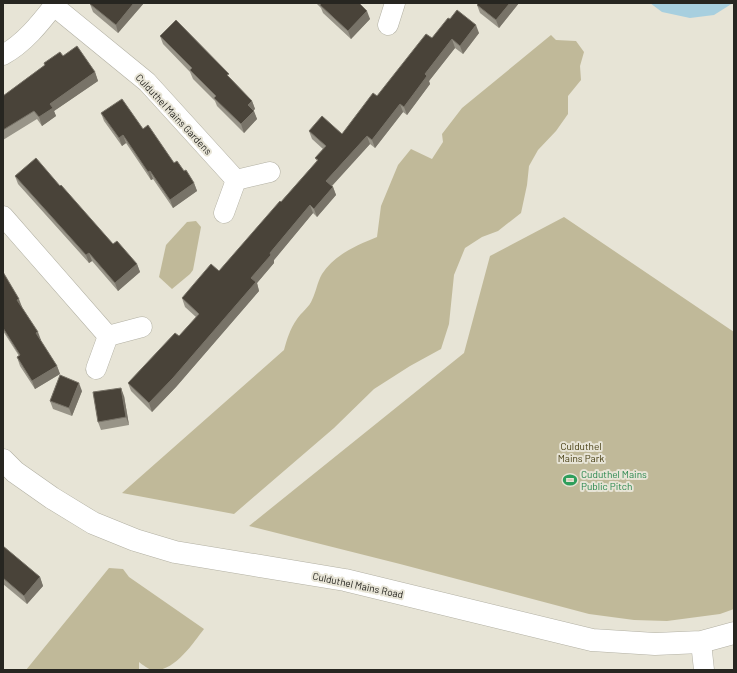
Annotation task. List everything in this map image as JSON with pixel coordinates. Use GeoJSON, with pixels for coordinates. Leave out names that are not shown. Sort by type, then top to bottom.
{"type":"FeatureCollection","features":[{"type":"Feature","properties":{"kind":"street"},"geometry":{"type":"LineString","coordinates":[[388,25],[394,3]]}},
{"type":"Feature","properties":{"kind":"street","name":"Culduthel Mains Gardens"},"geometry":{"type":"LineString","coordinates":[[3,55],[15,49],[55,4],[147,82],[236,180]]}},
{"type":"Feature","properties":{"kind":"street"},"geometry":{"type":"LineString","coordinates":[[224,213],[236,180],[270,172]]}},
{"type":"Feature","properties":{"kind":"street"},"geometry":{"type":"LineString","coordinates":[[3,216],[108,336]]}},
{"type":"Feature","properties":{"kind":"street"},"geometry":{"type":"LineString","coordinates":[[108,336],[142,327]]}},
{"type":"Feature","properties":{"kind":"street"},"geometry":{"type":"LineString","coordinates":[[96,369],[108,336]]}},
{"type":"Feature","properties":{"kind":"street","name":"Culduthel Mains Road"},"geometry":{"type":"LineString","coordinates":[[3,460],[15,472],[52,498],[93,522],[135,540],[175,552],[345,580],[592,640],[655,644],[701,642],[734,634]]}},
{"type":"Feature","properties":{"kind":"street"},"geometry":{"type":"LineString","coordinates":[[701,642],[704,670]]}},
{"type":"Feature","properties":{"kind":"green space"},"geometry":{"type":"Polygon","coordinates":[[[551,35],[556,40],[576,41],[584,52],[580,66],[581,80],[568,96],[568,114],[556,131],[538,150],[529,166],[527,185],[521,213],[498,231],[482,237],[465,248],[454,275],[449,324],[441,349],[410,366],[374,389],[334,428],[234,514],[122,493],[284,350],[292,327],[311,302],[320,277],[327,267],[346,251],[377,237],[381,206],[398,165],[411,149],[432,159],[443,142],[442,134],[462,108],[551,35]]]}},
{"type":"Feature","properties":{"kind":"green space","name":"Culduthel Mains Park"},"geometry":{"type":"Polygon","coordinates":[[[564,217],[734,332],[734,609],[720,614],[667,621],[634,620],[589,614],[249,526],[464,353],[490,256],[564,217]]]}},
{"type":"Feature","properties":{"kind":"green space"},"geometry":{"type":"Polygon","coordinates":[[[196,221],[201,227],[193,270],[172,289],[159,277],[166,245],[187,222],[196,221]]]}},
{"type":"Feature","properties":{"kind":"green space"},"geometry":{"type":"Polygon","coordinates":[[[109,568],[123,569],[129,577],[204,629],[189,649],[175,662],[160,670],[152,670],[139,662],[139,670],[26,670],[109,568]]]}},
{"type":"Feature","properties":{"kind":"water"},"geometry":{"type":"Polygon","coordinates":[[[650,3],[733,3],[714,15],[690,18],[662,12],[650,3]]]}},
{"type":"Feature","properties":{"kind":"building"},"geometry":{"type":"Polygon","coordinates":[[[134,3],[116,25],[90,4],[134,3]]]}},
{"type":"Feature","properties":{"kind":"building"},"geometry":{"type":"Polygon","coordinates":[[[322,3],[359,3],[367,11],[348,31],[320,5],[322,3]]]}},
{"type":"Feature","properties":{"kind":"building"},"geometry":{"type":"Polygon","coordinates":[[[479,3],[510,3],[496,20],[477,5],[479,3]]]}},
{"type":"Feature","properties":{"kind":"building"},"geometry":{"type":"Polygon","coordinates":[[[457,10],[476,25],[460,46],[452,39],[425,74],[427,76],[404,107],[400,104],[372,140],[367,136],[326,181],[333,187],[314,209],[310,205],[251,278],[256,282],[173,378],[149,403],[128,383],[175,333],[179,336],[199,314],[182,298],[211,264],[219,271],[318,160],[315,158],[326,146],[309,131],[322,116],[342,134],[373,93],[377,96],[426,34],[432,38],[448,18],[450,19],[457,10]]]}},
{"type":"Feature","properties":{"kind":"building"},"geometry":{"type":"Polygon","coordinates":[[[176,20],[229,74],[227,75],[252,101],[248,105],[254,111],[241,124],[214,98],[216,96],[190,70],[192,68],[160,36],[176,20]]]}},
{"type":"Feature","properties":{"kind":"building"},"geometry":{"type":"Polygon","coordinates":[[[77,46],[95,72],[50,104],[53,108],[39,117],[34,111],[3,130],[3,96],[60,52],[63,56],[77,46]]]}},
{"type":"Feature","properties":{"kind":"building"},"geometry":{"type":"Polygon","coordinates":[[[122,99],[143,129],[148,125],[174,163],[177,161],[184,171],[186,170],[194,183],[170,200],[150,171],[148,172],[123,135],[119,138],[101,113],[122,99]]]}},
{"type":"Feature","properties":{"kind":"building"},"geometry":{"type":"Polygon","coordinates":[[[36,158],[113,244],[117,241],[137,264],[115,283],[89,253],[86,255],[15,176],[36,158]]]}},
{"type":"Feature","properties":{"kind":"building"},"geometry":{"type":"Polygon","coordinates":[[[3,272],[19,299],[17,300],[38,332],[36,333],[57,366],[32,381],[17,357],[20,355],[3,328],[3,272]]]}},
{"type":"Feature","properties":{"kind":"building"},"geometry":{"type":"Polygon","coordinates":[[[60,375],[79,383],[69,408],[50,401],[60,375]]]}},
{"type":"Feature","properties":{"kind":"building"},"geometry":{"type":"Polygon","coordinates":[[[121,388],[126,417],[98,422],[93,392],[121,388]]]}},
{"type":"Feature","properties":{"kind":"building"},"geometry":{"type":"Polygon","coordinates":[[[3,546],[40,577],[24,596],[3,578],[3,546]]]}},
{"type":"Feature","properties":{"kind":"place","name":"Cuduthel Mains Public Pitch"},"geometry":{"type":"Point","coordinates":[570,480]}}]}
